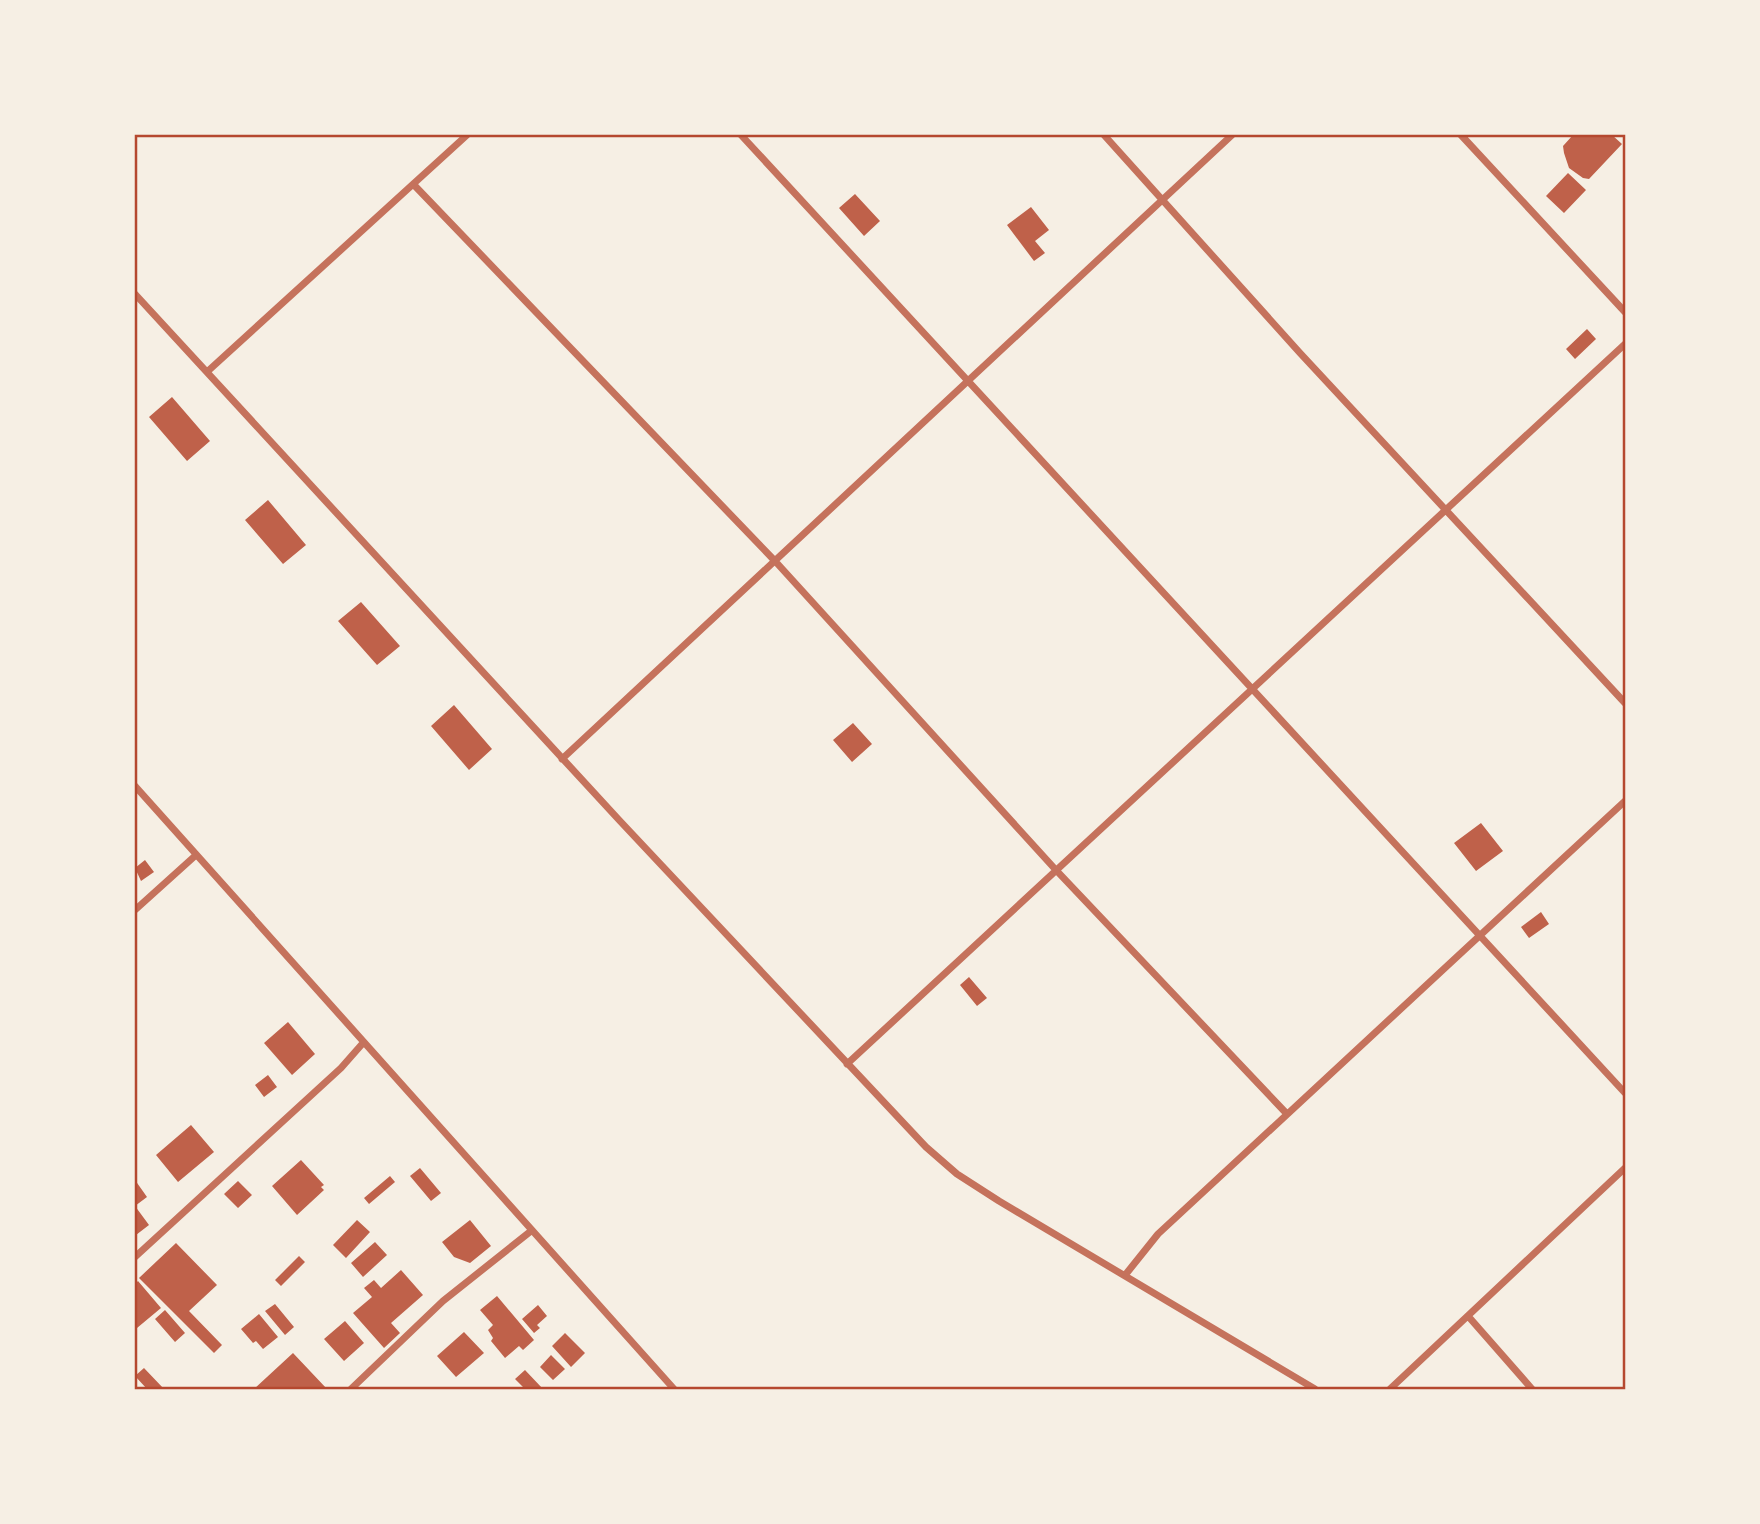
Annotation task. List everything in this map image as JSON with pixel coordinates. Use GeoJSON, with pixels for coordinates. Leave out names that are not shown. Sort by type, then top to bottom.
{"type":"FeatureCollection","features":[{"type":"Feature","properties":{"kind":"street"},"geometry":{"type":"LineString","coordinates":[[208,371],[415,186],[467,135]]}},
{"type":"Feature","properties":{"kind":"street"},"geometry":{"type":"LineString","coordinates":[[741,135],[1625,1093]]}},
{"type":"Feature","properties":{"kind":"street"},"geometry":{"type":"LineString","coordinates":[[1104,135],[1164,198],[1300,353],[1625,702]]}},
{"type":"Feature","properties":{"kind":"street"},"geometry":{"type":"LineString","coordinates":[[562,758],[1232,135]]}},
{"type":"Feature","properties":{"kind":"street"},"geometry":{"type":"LineString","coordinates":[[1461,135],[1625,312]]}},
{"type":"Feature","properties":{"kind":"street"},"geometry":{"type":"LineString","coordinates":[[415,186],[775,561],[1055,869],[1287,1114]]}},
{"type":"Feature","properties":{"kind":"street"},"geometry":{"type":"LineString","coordinates":[[135,294],[562,758],[926,1147],[957,1174],[1126,1273],[1315,1389]]}},
{"type":"Feature","properties":{"kind":"street"},"geometry":{"type":"LineString","coordinates":[[847,1065],[1055,869],[1625,344]]}},
{"type":"Feature","properties":{"kind":"street"},"geometry":{"type":"LineString","coordinates":[[135,786],[674,1389]]}},
{"type":"Feature","properties":{"kind":"street"},"geometry":{"type":"LineString","coordinates":[[1126,1273],[1158,1234],[1625,801]]}},
{"type":"Feature","properties":{"kind":"street"},"geometry":{"type":"LineString","coordinates":[[135,910],[196,855]]}},
{"type":"Feature","properties":{"kind":"street"},"geometry":{"type":"LineString","coordinates":[[135,1257],[341,1068],[363,1043]]}},
{"type":"Feature","properties":{"kind":"street"},"geometry":{"type":"LineString","coordinates":[[1390,1389],[1625,1168]]}},
{"type":"Feature","properties":{"kind":"street"},"geometry":{"type":"LineString","coordinates":[[351,1389],[443,1301],[531,1231]]}},
{"type":"Feature","properties":{"kind":"street"},"geometry":{"type":"LineString","coordinates":[[1468,1316],[1532,1389]]}},
{"type":"Feature","properties":{"kind":"building"},"geometry":{"type":"Polygon","coordinates":[[[1573,135],[1612,135],[1622,144],[1589,179],[1583,178],[1569,168],[1564,153],[1563,146],[1573,135]]]}},
{"type":"Feature","properties":{"kind":"building"},"geometry":{"type":"Polygon","coordinates":[[[1568,173],[1586,190],[1564,213],[1546,196],[1568,173]]]}},
{"type":"Feature","properties":{"kind":"building"},"geometry":{"type":"Polygon","coordinates":[[[855,194],[880,221],[864,236],[839,208],[855,194]]]}},
{"type":"Feature","properties":{"kind":"building"},"geometry":{"type":"Polygon","coordinates":[[[1031,207],[1049,230],[1035,241],[1045,253],[1034,261],[1007,225],[1031,207]]]}},
{"type":"Feature","properties":{"kind":"building"},"geometry":{"type":"Polygon","coordinates":[[[1587,329],[1596,339],[1575,359],[1566,349],[1587,329]]]}},
{"type":"Feature","properties":{"kind":"building"},"geometry":{"type":"Polygon","coordinates":[[[172,397],[210,441],[187,461],[149,417],[172,397]]]}},
{"type":"Feature","properties":{"kind":"building"},"geometry":{"type":"Polygon","coordinates":[[[268,500],[306,545],[283,564],[245,520],[268,500]]]}},
{"type":"Feature","properties":{"kind":"building"},"geometry":{"type":"Polygon","coordinates":[[[361,602],[400,646],[377,665],[338,621],[361,602]]]}},
{"type":"Feature","properties":{"kind":"building"},"geometry":{"type":"Polygon","coordinates":[[[454,705],[492,749],[469,770],[431,726],[454,705]]]}},
{"type":"Feature","properties":{"kind":"building"},"geometry":{"type":"Polygon","coordinates":[[[853,723],[872,744],[852,762],[833,740],[853,723]]]}},
{"type":"Feature","properties":{"kind":"building"},"geometry":{"type":"Polygon","coordinates":[[[1481,823],[1503,851],[1476,871],[1454,843],[1481,823]]]}},
{"type":"Feature","properties":{"kind":"building"},"geometry":{"type":"Polygon","coordinates":[[[145,860],[154,872],[141,881],[135,868],[145,860]]]}},
{"type":"Feature","properties":{"kind":"building"},"geometry":{"type":"Polygon","coordinates":[[[1541,912],[1549,924],[1529,938],[1521,927],[1541,912]]]}},
{"type":"Feature","properties":{"kind":"building"},"geometry":{"type":"Polygon","coordinates":[[[969,977],[987,998],[977,1006],[960,985],[969,977]]]}},
{"type":"Feature","properties":{"kind":"building"},"geometry":{"type":"Polygon","coordinates":[[[288,1022],[315,1054],[292,1075],[264,1043],[288,1022]]]}},
{"type":"Feature","properties":{"kind":"building"},"geometry":{"type":"Polygon","coordinates":[[[268,1075],[277,1087],[264,1097],[255,1085],[268,1075]]]}},
{"type":"Feature","properties":{"kind":"building"},"geometry":{"type":"Polygon","coordinates":[[[191,1125],[214,1152],[178,1182],[156,1155],[191,1125]]]}},
{"type":"Feature","properties":{"kind":"building"},"geometry":{"type":"Polygon","coordinates":[[[301,1160],[324,1185],[321,1187],[324,1190],[297,1215],[272,1186],[301,1160]]]}},
{"type":"Feature","properties":{"kind":"building"},"geometry":{"type":"Polygon","coordinates":[[[420,1168],[441,1193],[431,1201],[410,1176],[420,1168]]]}},
{"type":"Feature","properties":{"kind":"building"},"geometry":{"type":"Polygon","coordinates":[[[390,1176],[395,1182],[369,1204],[364,1198],[390,1176]]]}},
{"type":"Feature","properties":{"kind":"building"},"geometry":{"type":"Polygon","coordinates":[[[135,1180],[147,1197],[135,1206],[135,1180]]]}},
{"type":"Feature","properties":{"kind":"building"},"geometry":{"type":"Polygon","coordinates":[[[238,1181],[252,1195],[238,1208],[224,1194],[238,1181]]]}},
{"type":"Feature","properties":{"kind":"building"},"geometry":{"type":"Polygon","coordinates":[[[135,1206],[149,1225],[136,1235],[135,1232],[135,1206]]]}},
{"type":"Feature","properties":{"kind":"building"},"geometry":{"type":"Polygon","coordinates":[[[357,1220],[370,1232],[346,1258],[333,1245],[357,1220]]]}},
{"type":"Feature","properties":{"kind":"building"},"geometry":{"type":"Polygon","coordinates":[[[470,1220],[491,1246],[470,1263],[454,1257],[442,1242],[470,1220]]]}},
{"type":"Feature","properties":{"kind":"building"},"geometry":{"type":"Polygon","coordinates":[[[375,1242],[387,1255],[363,1277],[351,1263],[375,1242]]]}},
{"type":"Feature","properties":{"kind":"building"},"geometry":{"type":"Polygon","coordinates":[[[176,1243],[217,1285],[189,1311],[222,1345],[214,1353],[139,1278],[176,1243]]]}},
{"type":"Feature","properties":{"kind":"building"},"geometry":{"type":"Polygon","coordinates":[[[299,1256],[305,1262],[281,1286],[275,1280],[299,1256]]]}},
{"type":"Feature","properties":{"kind":"building"},"geometry":{"type":"Polygon","coordinates":[[[401,1270],[423,1295],[391,1323],[400,1333],[384,1348],[353,1313],[372,1297],[364,1288],[374,1280],[381,1288],[401,1270]]]}},
{"type":"Feature","properties":{"kind":"building"},"geometry":{"type":"Polygon","coordinates":[[[138,1281],[161,1308],[137,1328],[135,1284],[138,1281]]]}},
{"type":"Feature","properties":{"kind":"building"},"geometry":{"type":"Polygon","coordinates":[[[497,1296],[534,1340],[523,1350],[519,1346],[505,1358],[491,1341],[493,1338],[488,1330],[493,1325],[480,1310],[497,1296]]]}},
{"type":"Feature","properties":{"kind":"building"},"geometry":{"type":"Polygon","coordinates":[[[275,1304],[294,1327],[285,1335],[265,1311],[275,1304]]]}},
{"type":"Feature","properties":{"kind":"building"},"geometry":{"type":"Polygon","coordinates":[[[538,1305],[547,1316],[537,1325],[540,1328],[534,1333],[522,1319],[538,1305]]]}},
{"type":"Feature","properties":{"kind":"building"},"geometry":{"type":"Polygon","coordinates":[[[165,1310],[185,1333],[175,1342],[155,1319],[165,1310]]]}},
{"type":"Feature","properties":{"kind":"building"},"geometry":{"type":"Polygon","coordinates":[[[259,1314],[278,1337],[263,1349],[256,1341],[253,1343],[241,1329],[259,1314]]]}},
{"type":"Feature","properties":{"kind":"building"},"geometry":{"type":"Polygon","coordinates":[[[345,1321],[364,1343],[344,1361],[324,1339],[345,1321]]]}},
{"type":"Feature","properties":{"kind":"building"},"geometry":{"type":"Polygon","coordinates":[[[464,1332],[484,1353],[456,1377],[437,1356],[464,1332]]]}},
{"type":"Feature","properties":{"kind":"building"},"geometry":{"type":"Polygon","coordinates":[[[565,1333],[585,1353],[571,1367],[552,1346],[565,1333]]]}},
{"type":"Feature","properties":{"kind":"building"},"geometry":{"type":"Polygon","coordinates":[[[293,1353],[327,1389],[254,1389],[293,1353]]]}},
{"type":"Feature","properties":{"kind":"building"},"geometry":{"type":"Polygon","coordinates":[[[551,1355],[565,1369],[553,1380],[540,1367],[551,1355]]]}},
{"type":"Feature","properties":{"kind":"building"},"geometry":{"type":"Polygon","coordinates":[[[144,1368],[164,1389],[147,1389],[135,1376],[144,1368]]]}},
{"type":"Feature","properties":{"kind":"building"},"geometry":{"type":"Polygon","coordinates":[[[525,1370],[543,1389],[525,1389],[515,1379],[525,1370]]]}}]}
